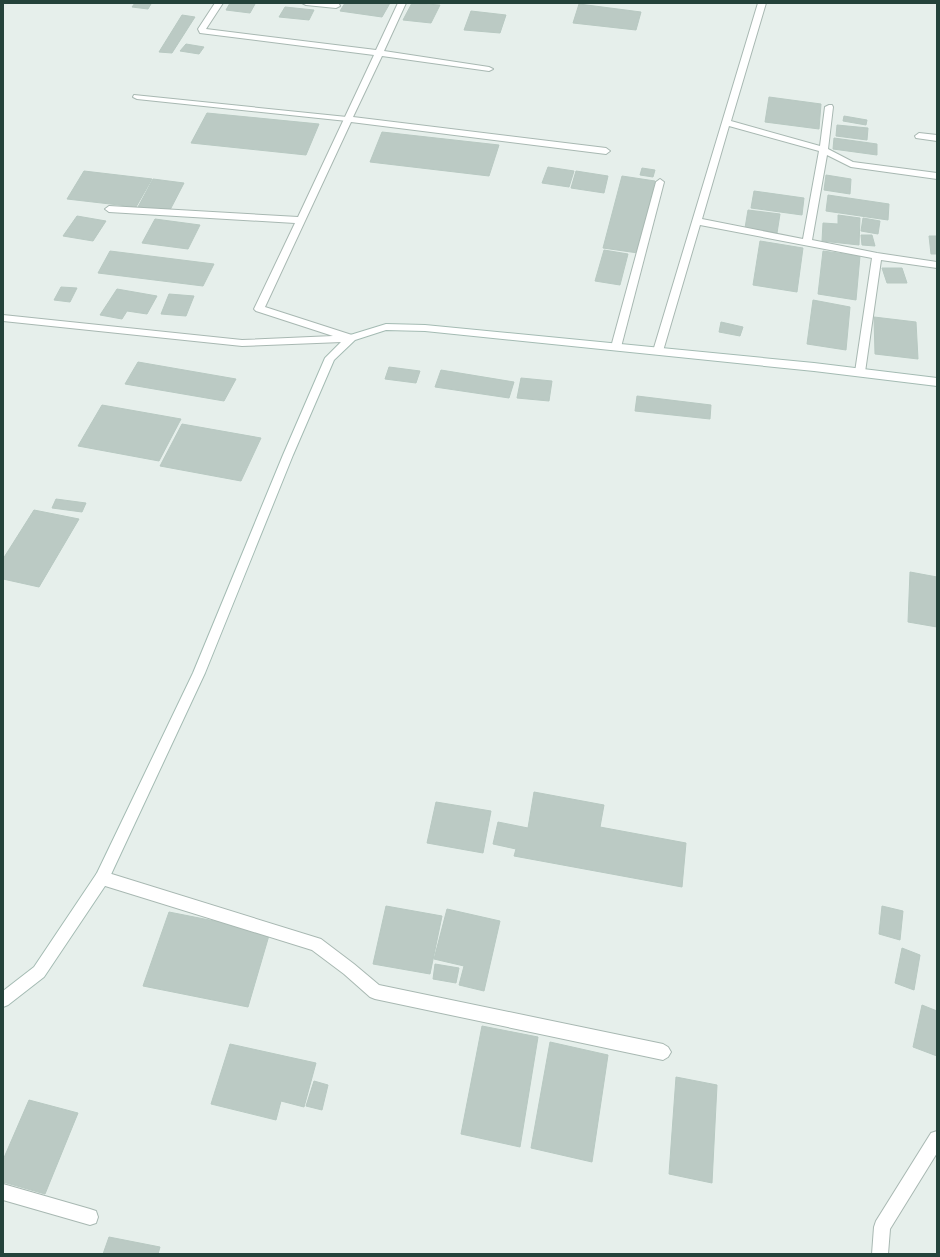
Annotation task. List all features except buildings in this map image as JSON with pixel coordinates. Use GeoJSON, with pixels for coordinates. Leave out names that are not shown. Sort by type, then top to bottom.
{"type":"FeatureCollection","features":[{"type":"Feature","properties":{"kind":"street"},"geometry":{"type":"LineString","coordinates":[[219,3],[202,29],[203,31],[379,53],[490,69]]}},
{"type":"Feature","properties":{"kind":"street"},"geometry":{"type":"LineString","coordinates":[[306,3],[336,6]]}},
{"type":"Feature","properties":{"kind":"street"},"geometry":{"type":"LineString","coordinates":[[351,338],[259,309],[402,3]]}},
{"type":"Feature","properties":{"kind":"street"},"geometry":{"type":"LineString","coordinates":[[658,351],[762,3]]}},
{"type":"Feature","properties":{"kind":"street"},"geometry":{"type":"LineString","coordinates":[[807,242],[824,150],[829,107]]}},
{"type":"Feature","properties":{"kind":"street"},"geometry":{"type":"LineString","coordinates":[[347,119],[606,151]]}},
{"type":"Feature","properties":{"kind":"street"},"geometry":{"type":"LineString","coordinates":[[726,123],[824,150],[852,164],[937,176]]}},
{"type":"Feature","properties":{"kind":"street"},"geometry":{"type":"LineString","coordinates":[[920,136],[937,138]]}},
{"type":"Feature","properties":{"kind":"street"},"geometry":{"type":"LineString","coordinates":[[616,346],[660,182]]}},
{"type":"Feature","properties":{"kind":"street"},"geometry":{"type":"LineString","coordinates":[[109,209],[300,220]]}},
{"type":"Feature","properties":{"kind":"street"},"geometry":{"type":"LineString","coordinates":[[697,220],[877,256],[937,265]]}},
{"type":"Feature","properties":{"kind":"street"},"geometry":{"type":"LineString","coordinates":[[860,372],[877,256]]}},
{"type":"Feature","properties":{"kind":"street"},"geometry":{"type":"LineString","coordinates":[[3,318],[242,343],[351,338],[386,327],[425,328],[616,346],[860,372],[937,382]]}},
{"type":"Feature","properties":{"kind":"street"},"geometry":{"type":"LineString","coordinates":[[3,1000],[39,972],[102,878],[199,673],[288,455],[330,358],[351,338]]}},
{"type":"Feature","properties":{"kind":"street"},"geometry":{"type":"LineString","coordinates":[[102,878],[316,944],[349,969],[374,992],[663,1052]]}},
{"type":"Feature","properties":{"kind":"street"},"geometry":{"type":"LineString","coordinates":[[880,1254],[882,1227],[937,1139]]}},
{"type":"Feature","properties":{"kind":"street"},"geometry":{"type":"LineString","coordinates":[[3,1192],[90,1217]]}},
{"type":"Feature","properties":{"kind":"lane"},"geometry":{"type":"LineString","coordinates":[[137,97],[347,119]]}}]}
